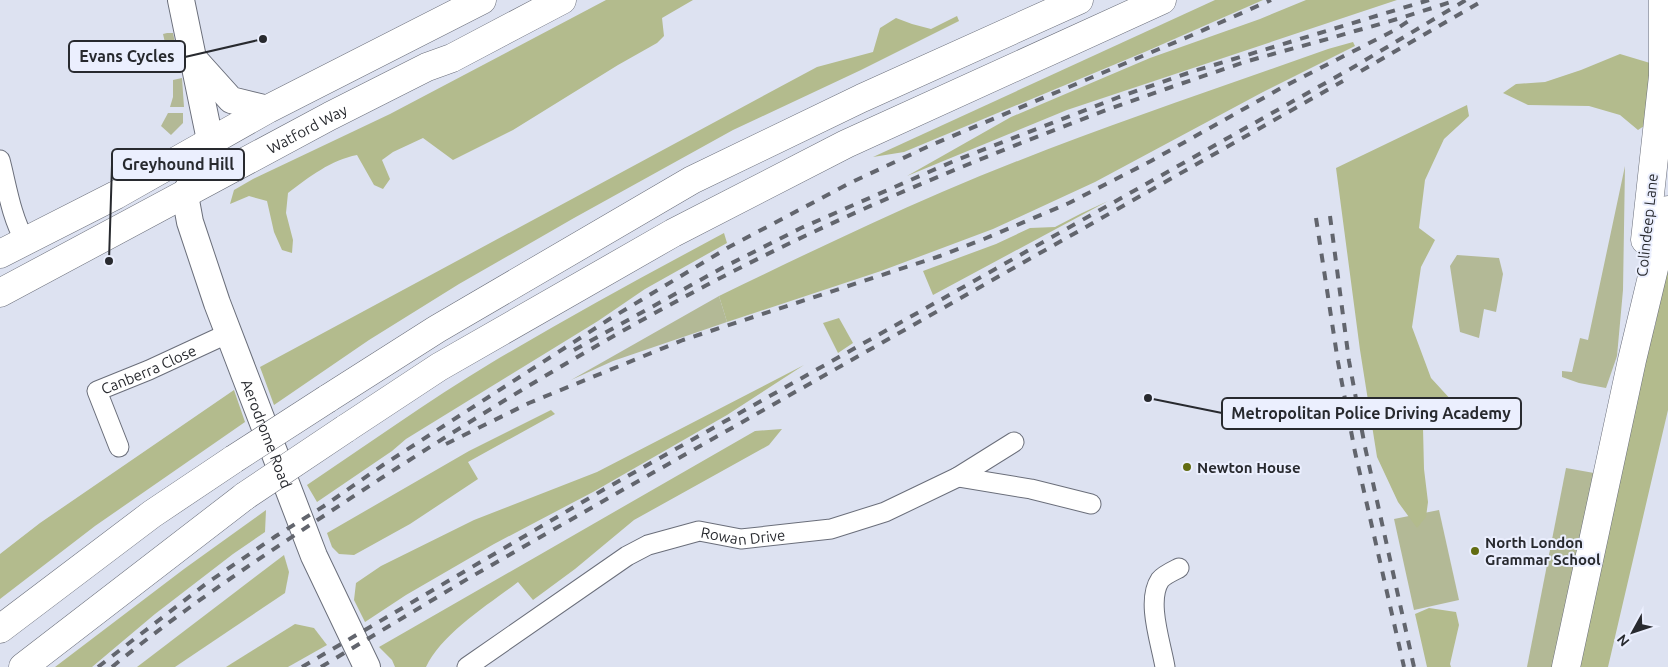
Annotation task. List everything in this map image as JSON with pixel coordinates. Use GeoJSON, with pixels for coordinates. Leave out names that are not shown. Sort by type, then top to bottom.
{"type":"FeatureCollection","features":[{"type":"Feature","properties":{"kind":"main road"},"geometry":{"type":"LineString","coordinates":[[0,254],[116,195],[210,140],[268,109],[482,0]]}},
{"type":"Feature","properties":{"kind":"main road","name":"Watford Way"},"geometry":{"type":"LineString","coordinates":[[0,293],[185,195],[280,142],[427,66],[452,58],[562,0]]}},
{"type":"Feature","properties":{"kind":"main road"},"geometry":{"type":"LineString","coordinates":[[0,629],[152,514],[234,459],[437,329],[692,180],[862,98],[1079,0]]}},
{"type":"Feature","properties":{"kind":"main road"},"geometry":{"type":"LineString","coordinates":[[23,667],[245,496],[439,367],[673,233],[846,144],[1162,0]]}},
{"type":"Feature","properties":{"kind":"main road","name":"Colindeep Lane"},"geometry":{"type":"LineString","coordinates":[[1632,360],[1663,76],[1663,0]]}},
{"type":"Feature","properties":{"kind":"main road"},"geometry":{"type":"LineString","coordinates":[[210,140],[217,148],[232,152],[250,143],[280,142]]}},
{"type":"Feature","properties":{"kind":"main road"},"geometry":{"type":"LineString","coordinates":[[116,195],[131,197],[161,186],[174,189],[185,195]]}},
{"type":"Feature","properties":{"kind":"main road","name":"Colindeep Lane"},"geometry":{"type":"LineString","coordinates":[[1566,667],[1632,360],[1668,210]]}},
{"type":"Feature","properties":{"kind":"street"},"geometry":{"type":"LineString","coordinates":[[182,0],[210,140],[185,195]]}},
{"type":"Feature","properties":{"kind":"street"},"geometry":{"type":"LineString","coordinates":[[194,59],[231,100],[268,109]]}},
{"type":"Feature","properties":{"kind":"street"},"geometry":{"type":"LineString","coordinates":[[0,160],[13,215],[25,241]]}},
{"type":"Feature","properties":{"kind":"street","name":"Aerodrome Road"},"geometry":{"type":"LineString","coordinates":[[185,195],[190,222],[228,333],[314,556],[366,667]]}},
{"type":"Feature","properties":{"kind":"street","name":"Canberra Close"},"geometry":{"type":"LineString","coordinates":[[120,447],[97,391],[149,370],[228,333]]}},
{"type":"Feature","properties":{"kind":"street","name":"Rowan Drive"},"geometry":{"type":"LineString","coordinates":[[467,667],[628,556],[648,545],[699,531],[741,539],[831,529],[885,512],[958,477],[1014,442]]}},
{"type":"Feature","properties":{"kind":"street"},"geometry":{"type":"LineString","coordinates":[[958,477],[1031,489],[1091,504]]}},
{"type":"Feature","properties":{"kind":"street"},"geometry":{"type":"LineString","coordinates":[[1165,667],[1153,607],[1154,592],[1161,579],[1179,568]]}},
{"type":"Feature","properties":{"kind":"green space"},"geometry":{"type":"Polygon","coordinates":[[[606,0],[693,0],[662,18],[664,36],[657,43],[513,130],[453,160],[423,138],[393,152],[382,160],[390,179],[383,189],[374,185],[357,155],[347,157],[321,170],[288,193],[286,213],[293,240],[292,253],[282,250],[274,232],[267,201],[249,196],[230,204],[234,190],[253,179],[390,114],[606,0]]]}},
{"type":"Feature","properties":{"kind":"green space"},"geometry":{"type":"Polygon","coordinates":[[[1215,0],[1263,0],[1147,51],[904,152],[873,157],[1215,0]]]}},
{"type":"Feature","properties":{"kind":"green space"},"geometry":{"type":"Polygon","coordinates":[[[1306,0],[1397,0],[1067,110],[907,176],[1011,117],[1150,58],[1260,19],[1306,0]]]}},
{"type":"Feature","properties":{"kind":"green space"},"geometry":{"type":"Polygon","coordinates":[[[957,16],[959,21],[861,70],[733,130],[574,218],[459,284],[369,340],[274,405],[260,367],[817,67],[873,52],[880,28],[896,18],[931,29],[957,16]]]}},
{"type":"Feature","properties":{"kind":"green space"},"geometry":{"type":"Polygon","coordinates":[[[173,33],[179,62],[169,60],[163,34],[173,33]]]}},
{"type":"Feature","properties":{"kind":"green space"},"geometry":{"type":"Polygon","coordinates":[[[1353,42],[1355,46],[1263,92],[1095,182],[993,229],[881,271],[727,322],[719,296],[914,204],[989,172],[1085,135],[1328,49],[1353,42]]]}},
{"type":"Feature","properties":{"kind":"green space"},"geometry":{"type":"Polygon","coordinates":[[[1620,54],[1650,63],[1647,124],[1638,130],[1620,115],[1589,106],[1528,105],[1503,93],[1516,84],[1545,82],[1620,54]]]}},
{"type":"Feature","properties":{"kind":"green space"},"geometry":{"type":"Polygon","coordinates":[[[182,78],[184,107],[170,107],[173,97],[173,80],[182,78]]]}},
{"type":"Feature","properties":{"kind":"green space"},"geometry":{"type":"Polygon","coordinates":[[[1467,105],[1469,116],[1444,139],[1425,180],[1419,228],[1435,240],[1421,267],[1412,327],[1431,378],[1453,402],[1451,415],[1423,428],[1424,469],[1428,502],[1426,517],[1417,528],[1398,502],[1377,457],[1360,350],[1336,168],[1467,105]]]}},
{"type":"Feature","properties":{"kind":"green space"},"geometry":{"type":"Polygon","coordinates":[[[168,113],[183,113],[183,123],[171,135],[161,126],[168,113]]]}},
{"type":"Feature","properties":{"kind":"green space"},"geometry":{"type":"Polygon","coordinates":[[[1625,166],[1623,290],[1617,356],[1606,388],[1579,383],[1562,377],[1562,371],[1572,372],[1580,338],[1588,340],[1625,166]]]}},
{"type":"Feature","properties":{"kind":"green space"},"geometry":{"type":"Polygon","coordinates":[[[1108,201],[933,295],[923,271],[996,244],[1030,228],[1055,227],[1108,201]]]}},
{"type":"Feature","properties":{"kind":"green space"},"geometry":{"type":"Polygon","coordinates":[[[724,233],[727,243],[645,289],[598,321],[406,439],[392,451],[317,502],[307,485],[421,407],[549,329],[724,233]]]}},
{"type":"Feature","properties":{"kind":"green space"},"geometry":{"type":"Polygon","coordinates":[[[1457,255],[1499,258],[1503,274],[1496,312],[1484,309],[1479,338],[1460,332],[1450,266],[1457,255]]]}},
{"type":"Feature","properties":{"kind":"green space"},"geometry":{"type":"Polygon","coordinates":[[[1668,262],[1668,410],[1608,667],[1577,667],[1635,386],[1655,326],[1668,262]]]}},
{"type":"Feature","properties":{"kind":"green space"},"geometry":{"type":"Polygon","coordinates":[[[719,296],[727,322],[613,361],[571,380],[719,296]]]}},
{"type":"Feature","properties":{"kind":"green space"},"geometry":{"type":"Polygon","coordinates":[[[839,318],[853,343],[838,353],[823,323],[839,318]]]}},
{"type":"Feature","properties":{"kind":"green space"},"geometry":{"type":"Polygon","coordinates":[[[804,365],[727,415],[593,492],[494,544],[406,595],[365,622],[354,600],[356,583],[381,566],[474,520],[597,472],[804,365]]]}},
{"type":"Feature","properties":{"kind":"green space"},"geometry":{"type":"Polygon","coordinates":[[[234,390],[245,422],[95,526],[0,599],[0,554],[40,523],[234,390]]]}},
{"type":"Feature","properties":{"kind":"green space"},"geometry":{"type":"Polygon","coordinates":[[[551,410],[555,414],[468,462],[478,479],[410,524],[354,555],[339,554],[332,547],[327,533],[469,451],[551,410]]]}},
{"type":"Feature","properties":{"kind":"green space"},"geometry":{"type":"Polygon","coordinates":[[[782,429],[769,445],[634,520],[575,569],[533,600],[518,582],[454,631],[433,655],[426,667],[395,667],[392,660],[379,647],[755,431],[782,429]]]}},
{"type":"Feature","properties":{"kind":"green space"},"geometry":{"type":"Polygon","coordinates":[[[1566,468],[1594,473],[1552,667],[1527,667],[1566,468]]]}},
{"type":"Feature","properties":{"kind":"green space"},"geometry":{"type":"Polygon","coordinates":[[[266,510],[265,532],[155,614],[92,667],[55,667],[184,569],[266,510]]]}},
{"type":"Feature","properties":{"kind":"green space"},"geometry":{"type":"Polygon","coordinates":[[[1439,510],[1459,600],[1414,610],[1394,519],[1439,510]]]}},
{"type":"Feature","properties":{"kind":"green space"},"geometry":{"type":"Polygon","coordinates":[[[284,555],[289,572],[285,593],[175,667],[137,667],[284,555]]]}},
{"type":"Feature","properties":{"kind":"green space"},"geometry":{"type":"Polygon","coordinates":[[[1429,608],[1456,612],[1459,625],[1450,664],[1451,667],[1427,667],[1415,614],[1429,608]]]}},
{"type":"Feature","properties":{"kind":"green space"},"geometry":{"type":"Polygon","coordinates":[[[295,624],[314,628],[327,645],[288,667],[226,667],[295,624]]]}},
{"type":"Feature","properties":{"kind":"railway"},"geometry":{"type":"LineString","coordinates":[[98,667],[207,583],[276,536],[608,320],[729,247],[850,183],[929,146],[1271,0]]}},
{"type":"Feature","properties":{"kind":"railway"},"geometry":{"type":"LineString","coordinates":[[574,350],[722,268],[801,228],[954,161],[1119,97],[1194,71],[1429,0]]}},
{"type":"Feature","properties":{"kind":"railway"},"geometry":{"type":"LineString","coordinates":[[112,667],[233,576],[445,438],[617,334],[754,261],[904,191],[1109,109],[1245,62],[1457,0]]}},
{"type":"Feature","properties":{"kind":"railway"},"geometry":{"type":"LineString","coordinates":[[302,667],[603,490],[1352,68],[1466,0]]}},
{"type":"Feature","properties":{"kind":"railway"},"geometry":{"type":"LineString","coordinates":[[1361,71],[1484,0]]}},
{"type":"Feature","properties":{"kind":"railway"},"geometry":{"type":"LineString","coordinates":[[446,444],[529,403],[683,340],[940,256],[1069,203],[1151,161],[1283,87],[1395,30],[1413,18]]}},
{"type":"Feature","properties":{"kind":"railway"},"geometry":{"type":"LineString","coordinates":[[321,667],[469,578],[612,496],[1343,81]]}},
{"type":"Feature","properties":{"kind":"railway"},"geometry":{"type":"LineString","coordinates":[[1330,216],[1349,361],[1365,447],[1414,667]]}},
{"type":"Feature","properties":{"kind":"railway"},"geometry":{"type":"LineString","coordinates":[[1316,218],[1338,362],[1355,452],[1404,667]]}},
{"type":"Feature","properties":{"kind":"place","name":"Evans Cycles"},"geometry":{"type":"Point","coordinates":[263,39]}},
{"type":"Feature","properties":{"kind":"place","name":"Greyhound Hill"},"geometry":{"type":"Point","coordinates":[109,261]}},
{"type":"Feature","properties":{"kind":"place","name":"Metropolitan Police Driving Academy"},"geometry":{"type":"Point","coordinates":[1148,398]}},
{"type":"Feature","properties":{"kind":"place","name":"Newton House"},"geometry":{"type":"Point","coordinates":[1187,467]}},
{"type":"Feature","properties":{"kind":"place","name":"North London Grammar School"},"geometry":{"type":"Point","coordinates":[1475,551]}}]}
